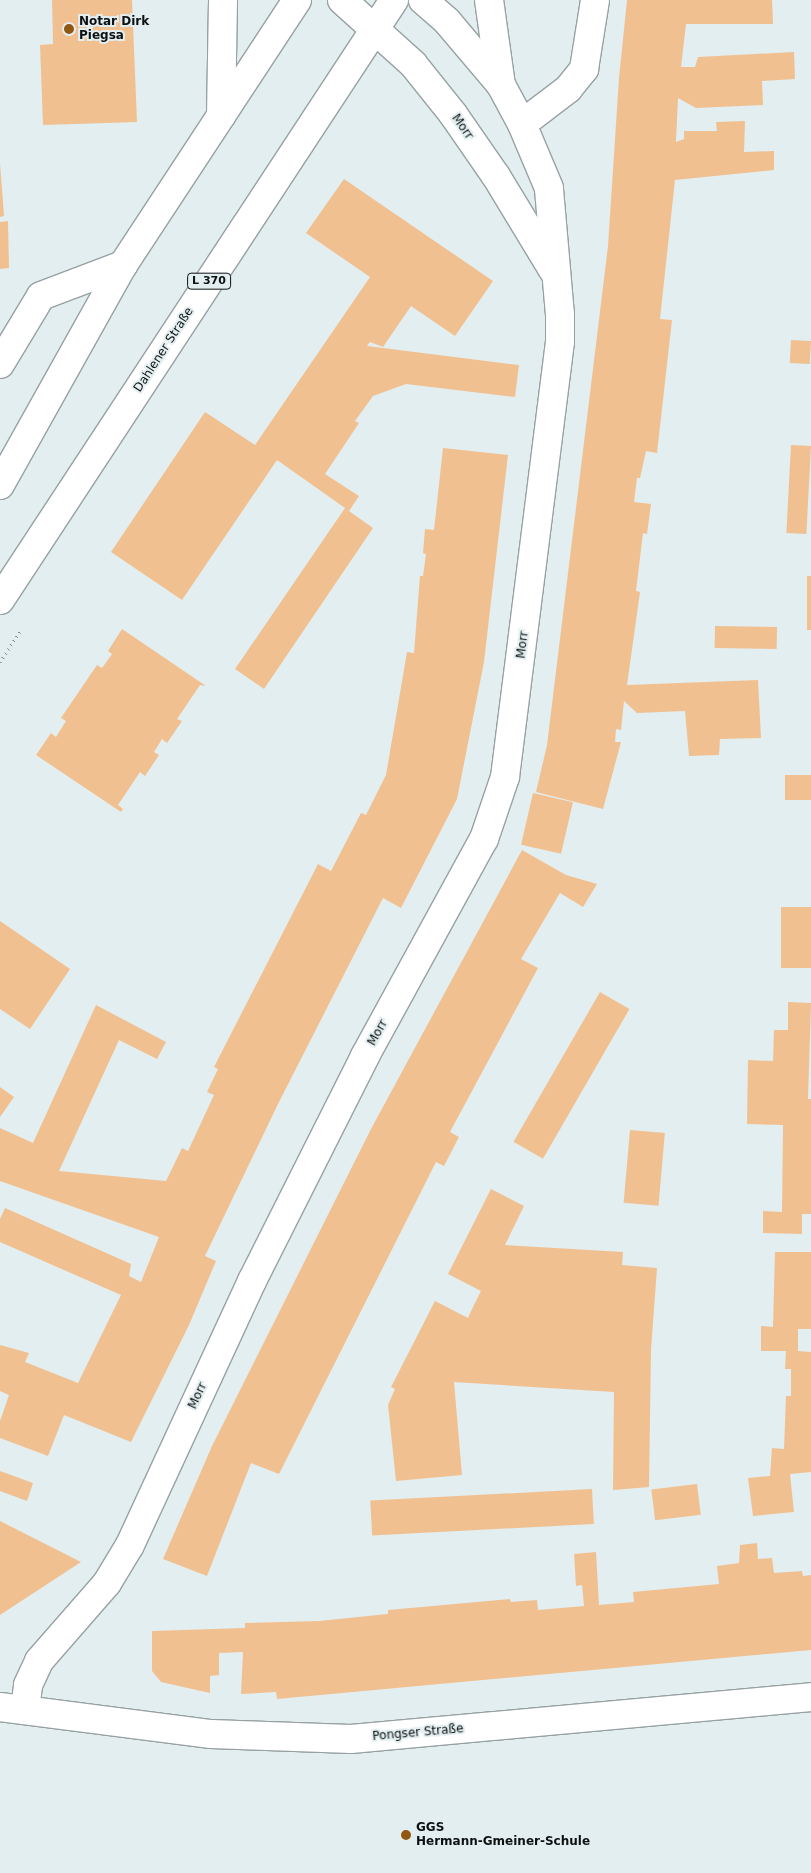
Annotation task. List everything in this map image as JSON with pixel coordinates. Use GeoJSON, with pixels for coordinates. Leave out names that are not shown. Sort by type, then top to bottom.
{"type":"FeatureCollection","features":[{"type":"Feature","properties":{"kind":"street"},"geometry":{"type":"LineString","coordinates":[[221,116],[223,0]]}},
{"type":"Feature","properties":{"kind":"street"},"geometry":{"type":"LineString","coordinates":[[0,485],[123,265],[297,0]]}},
{"type":"Feature","properties":{"kind":"street","name":"Morr"},"geometry":{"type":"LineString","coordinates":[[342,0],[412,64],[454,114],[496,176],[557,275]]}},
{"type":"Feature","properties":{"kind":"street","name":"Dahlener Straße"},"geometry":{"type":"LineString","coordinates":[[0,600],[394,0]]}},
{"type":"Feature","properties":{"kind":"street","name":"Morr"},"geometry":{"type":"LineString","coordinates":[[12,1708],[28,1685],[39,1662],[107,1583],[130,1545],[252,1281],[365,1056],[484,839],[505,777],[558,360],[560,314],[548,188],[522,124],[501,85],[447,22],[423,0]]}},
{"type":"Feature","properties":{"kind":"street"},"geometry":{"type":"LineString","coordinates":[[489,0],[501,85]]}},
{"type":"Feature","properties":{"kind":"street"},"geometry":{"type":"LineString","coordinates":[[522,124],[568,89],[584,69],[595,0]]}},
{"type":"Feature","properties":{"kind":"street"},"geometry":{"type":"LineString","coordinates":[[0,364],[41,296],[123,265]]}},
{"type":"Feature","properties":{"kind":"street","name":"Pongser Straße"},"geometry":{"type":"LineString","coordinates":[[12,1708],[211,1734],[351,1740],[811,1697]]}},
{"type":"Feature","properties":{"kind":"building"},"geometry":{"type":"Polygon","coordinates":[[[52,0],[132,0],[137,122],[43,125],[40,45],[53,44],[52,0]]]}},
{"type":"Feature","properties":{"kind":"building"},"geometry":{"type":"Polygon","coordinates":[[[627,0],[772,0],[773,24],[686,24],[681,67],[695,67],[698,57],[794,52],[795,79],[762,81],[763,105],[696,108],[678,98],[676,142],[684,139],[684,131],[717,131],[716,122],[745,121],[744,152],[774,151],[774,170],[675,180],[660,319],[672,320],[657,453],[646,451],[640,478],[637,478],[634,502],[651,504],[647,534],[643,533],[636,591],[640,592],[627,685],[758,680],[761,738],[720,739],[719,755],[689,756],[685,711],[637,713],[624,701],[621,730],[616,729],[615,742],[621,742],[603,809],[536,792],[547,745],[608,246],[619,78],[627,0]]]}},
{"type":"Feature","properties":{"kind":"building"},"geometry":{"type":"Polygon","coordinates":[[[0,163],[4,216],[0,217],[0,163]]]}},
{"type":"Feature","properties":{"kind":"building"},"geometry":{"type":"Polygon","coordinates":[[[344,179],[493,281],[455,336],[411,306],[383,347],[370,342],[367,346],[519,365],[515,397],[406,384],[373,396],[355,421],[359,423],[325,474],[359,496],[349,511],[373,528],[264,689],[235,669],[345,508],[277,460],[182,600],[111,552],[205,412],[255,445],[370,277],[306,233],[344,179]]]}},
{"type":"Feature","properties":{"kind":"building"},"geometry":{"type":"Polygon","coordinates":[[[8,221],[9,268],[0,269],[0,222],[8,221]]]}},
{"type":"Feature","properties":{"kind":"building"},"geometry":{"type":"Polygon","coordinates":[[[791,340],[811,341],[810,364],[790,363],[791,340]]]}},
{"type":"Feature","properties":{"kind":"building"},"geometry":{"type":"Polygon","coordinates":[[[791,445],[811,446],[806,534],[786,533],[791,445]]]}},
{"type":"Feature","properties":{"kind":"building"},"geometry":{"type":"Polygon","coordinates":[[[443,448],[508,455],[484,662],[457,799],[401,908],[383,898],[278,1104],[205,1256],[216,1261],[189,1325],[131,1442],[64,1415],[48,1456],[0,1438],[0,1421],[9,1395],[0,1391],[0,1345],[29,1353],[25,1362],[78,1383],[121,1295],[0,1242],[0,1219],[5,1208],[131,1264],[129,1276],[141,1282],[159,1237],[0,1181],[0,1128],[33,1143],[96,1005],[166,1042],[157,1059],[119,1040],[59,1171],[166,1181],[182,1148],[188,1151],[214,1095],[207,1092],[218,1069],[214,1067],[318,864],[331,871],[361,813],[366,815],[386,775],[407,652],[414,653],[420,576],[423,576],[426,554],[423,553],[425,529],[434,530],[443,448]]]}},
{"type":"Feature","properties":{"kind":"building"},"geometry":{"type":"Polygon","coordinates":[[[807,576],[811,576],[811,630],[807,630],[807,576]]]}},
{"type":"Feature","properties":{"kind":"building"},"geometry":{"type":"Polygon","coordinates":[[[715,626],[777,627],[777,649],[715,648],[715,626]]]}},
{"type":"Feature","properties":{"kind":"building"},"geometry":{"type":"Polygon","coordinates":[[[122,629],[206,686],[200,685],[177,719],[182,721],[167,743],[162,739],[154,752],[159,755],[145,776],[140,772],[118,805],[123,809],[121,812],[36,755],[51,733],[56,737],[66,721],[61,718],[97,665],[102,668],[112,654],[108,651],[122,629]]]}},
{"type":"Feature","properties":{"kind":"building"},"geometry":{"type":"Polygon","coordinates":[[[785,775],[811,775],[811,800],[785,800],[785,775]]]}},
{"type":"Feature","properties":{"kind":"building"},"geometry":{"type":"Polygon","coordinates":[[[533,793],[573,802],[561,854],[521,845],[533,793]]]}},
{"type":"Feature","properties":{"kind":"building"},"geometry":{"type":"Polygon","coordinates":[[[522,850],[566,875],[597,884],[583,907],[560,893],[521,959],[538,968],[450,1132],[459,1137],[444,1166],[436,1162],[279,1474],[251,1463],[207,1576],[163,1559],[212,1446],[371,1129],[522,850]]]}},
{"type":"Feature","properties":{"kind":"building"},"geometry":{"type":"Polygon","coordinates":[[[781,907],[811,907],[811,968],[781,968],[781,907]]]}},
{"type":"Feature","properties":{"kind":"building"},"geometry":{"type":"Polygon","coordinates":[[[0,921],[70,969],[30,1029],[0,1009],[0,921]]]}},
{"type":"Feature","properties":{"kind":"building"},"geometry":{"type":"Polygon","coordinates":[[[600,992],[629,1009],[543,1159],[514,1142],[600,992]]]}},
{"type":"Feature","properties":{"kind":"building"},"geometry":{"type":"Polygon","coordinates":[[[788,1002],[811,1003],[808,1099],[811,1099],[811,1214],[802,1214],[802,1234],[763,1233],[763,1211],[782,1212],[783,1125],[747,1124],[748,1060],[773,1061],[774,1030],[788,1030],[788,1002]]]}},
{"type":"Feature","properties":{"kind":"building"},"geometry":{"type":"Polygon","coordinates":[[[0,1087],[14,1097],[0,1117],[0,1087]]]}},
{"type":"Feature","properties":{"kind":"building"},"geometry":{"type":"Polygon","coordinates":[[[630,1130],[665,1133],[659,1206],[624,1203],[630,1130]]]}},
{"type":"Feature","properties":{"kind":"building"},"geometry":{"type":"Polygon","coordinates":[[[491,1189],[524,1206],[505,1245],[623,1252],[622,1265],[657,1268],[651,1350],[649,1487],[613,1490],[614,1392],[454,1382],[462,1475],[396,1481],[388,1405],[395,1389],[391,1387],[435,1301],[468,1318],[481,1291],[448,1274],[491,1189]]]}},
{"type":"Feature","properties":{"kind":"building"},"geometry":{"type":"Polygon","coordinates":[[[775,1252],[811,1252],[811,1329],[798,1329],[798,1351],[811,1352],[811,1472],[790,1474],[794,1512],[753,1516],[748,1478],[770,1476],[772,1448],[784,1449],[786,1396],[791,1396],[791,1369],[785,1369],[786,1351],[761,1351],[761,1326],[773,1327],[775,1252]]]}},
{"type":"Feature","properties":{"kind":"building"},"geometry":{"type":"Polygon","coordinates":[[[0,1471],[33,1483],[27,1501],[0,1491],[0,1471]]]}},
{"type":"Feature","properties":{"kind":"building"},"geometry":{"type":"Polygon","coordinates":[[[697,1484],[701,1515],[655,1520],[651,1490],[697,1484]]]}},
{"type":"Feature","properties":{"kind":"building"},"geometry":{"type":"Polygon","coordinates":[[[592,1489],[594,1524],[372,1536],[370,1501],[592,1489]]]}},
{"type":"Feature","properties":{"kind":"building"},"geometry":{"type":"Polygon","coordinates":[[[0,1521],[81,1562],[0,1615],[0,1521]]]}},
{"type":"Feature","properties":{"kind":"building"},"geometry":{"type":"Polygon","coordinates":[[[757,1543],[758,1559],[772,1558],[774,1573],[802,1571],[803,1576],[811,1575],[811,1650],[277,1699],[276,1692],[241,1694],[243,1652],[219,1653],[219,1675],[210,1676],[210,1693],[161,1682],[152,1671],[152,1631],[245,1628],[245,1623],[319,1621],[388,1614],[388,1610],[510,1599],[511,1602],[537,1600],[538,1610],[584,1606],[582,1585],[576,1586],[574,1554],[596,1552],[599,1605],[634,1602],[633,1592],[719,1584],[717,1566],[739,1563],[740,1545],[757,1543]]]}},
{"type":"Feature","properties":{"kind":"place","name":"Notar Dirk Piegsa"},"geometry":{"type":"Point","coordinates":[69,29]}},
{"type":"Feature","properties":{"kind":"place","name":"GGS Hermann-Gmeiner-Schule"},"geometry":{"type":"Point","coordinates":[406,1835]}}]}
